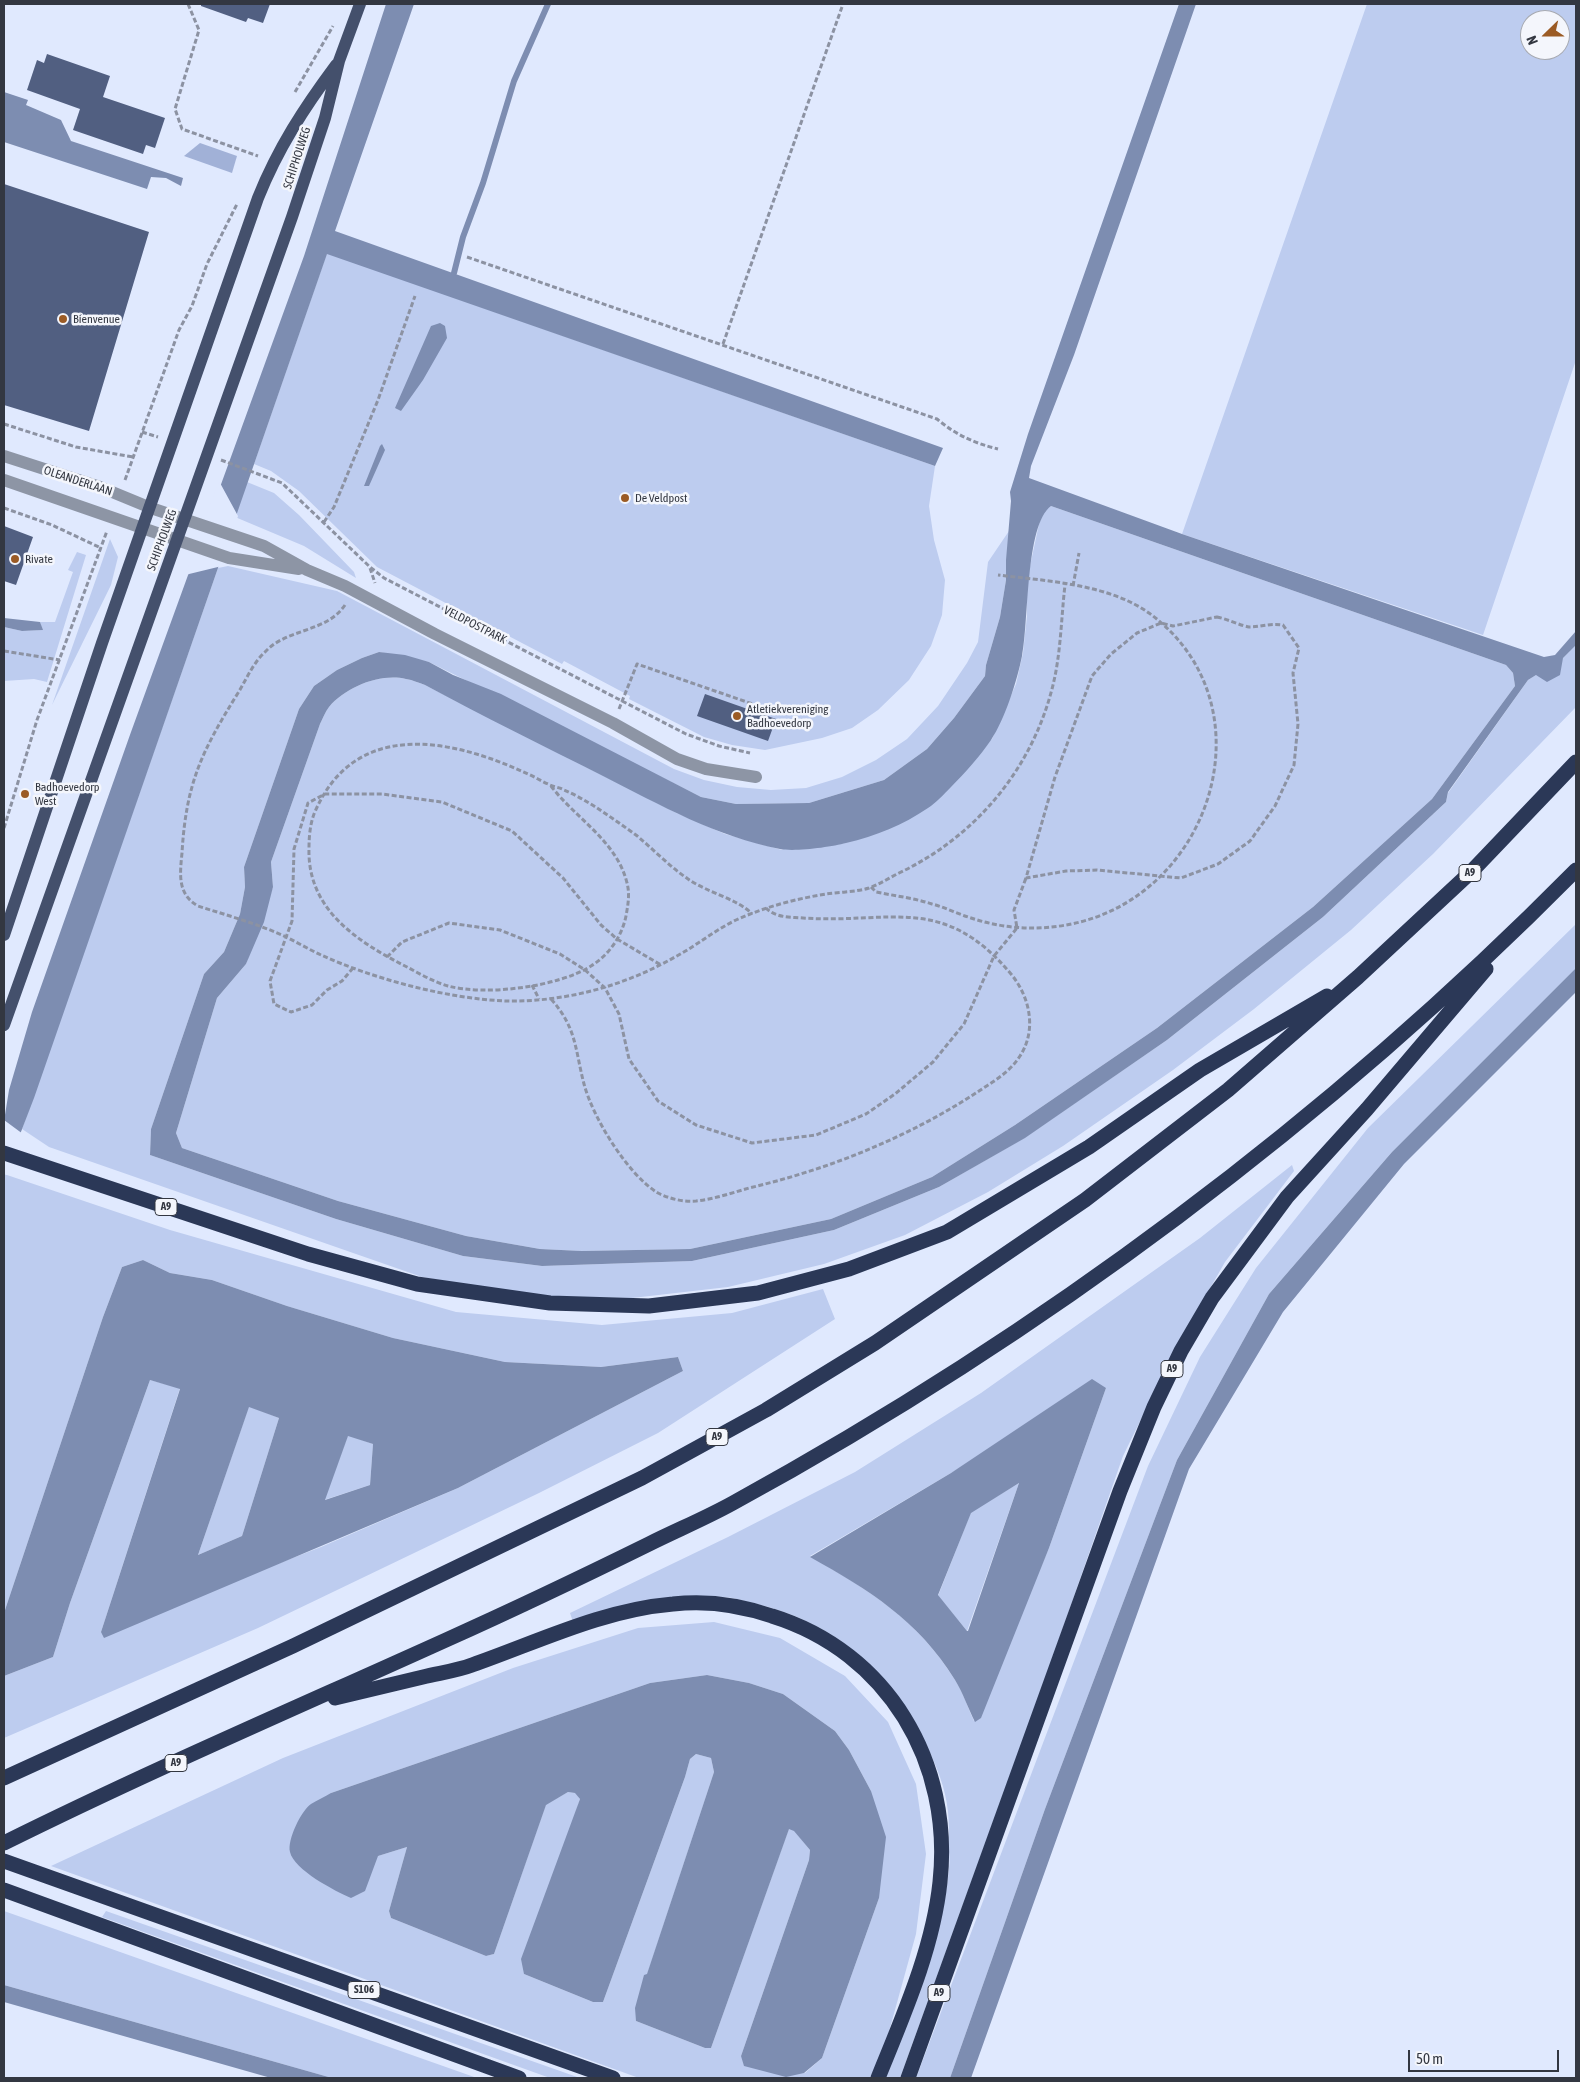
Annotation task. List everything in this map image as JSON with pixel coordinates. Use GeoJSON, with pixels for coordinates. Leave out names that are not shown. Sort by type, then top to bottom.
{"type":"FeatureCollection","features":[{"type":"Feature","properties":{"kind":"highway","name":"A9"},"geometry":{"type":"LineString","coordinates":[[4,1778],[293,1646],[642,1478],[766,1410],[875,1343],[1085,1200],[1228,1090],[1358,977],[1472,871],[1576,762]]}},
{"type":"Feature","properties":{"kind":"highway","name":"A9"},"geometry":{"type":"LineString","coordinates":[[4,1843],[302,1705],[541,1598],[730,1505],[823,1452],[922,1391],[1077,1290],[1236,1172],[1394,1043],[1527,920],[1576,870]]}},
{"type":"Feature","properties":{"kind":"highway","name":"A9"},"geometry":{"type":"LineString","coordinates":[[908,2078],[1120,1491],[1154,1407],[1181,1351],[1212,1298],[1287,1197],[1368,1109],[1527,920]]}},
{"type":"Feature","properties":{"kind":"highway","name":"A9"},"geometry":{"type":"LineString","coordinates":[[4,1153],[308,1254],[417,1284],[550,1303],[649,1306],[758,1293],[849,1269],[947,1232],[1089,1147],[1200,1070],[1358,977]]}},
{"type":"Feature","properties":{"kind":"highway","name":"A9"},"geometry":{"type":"LineString","coordinates":[[302,1705],[469,1666],[566,1630],[624,1612],[675,1603],[702,1603],[740,1607],[784,1619],[807,1628],[830,1641],[871,1676],[904,1717],[918,1742],[927,1764],[935,1790],[939,1813],[942,1845],[940,1883],[933,1926],[907,2006],[878,2078]]}},
{"type":"Feature","properties":{"kind":"highway","name":"S106"},"geometry":{"type":"LineString","coordinates":[[4,1861],[614,2078]]}},
{"type":"Feature","properties":{"kind":"highway","name":"S106"},"geometry":{"type":"LineString","coordinates":[[4,1890],[519,2078]]}},
{"type":"Feature","properties":{"kind":"main road","name":"SCHIPHOLWEG"},"geometry":{"type":"LineString","coordinates":[[4,1025],[292,217],[325,118],[339,61],[360,4]]}},
{"type":"Feature","properties":{"kind":"main road","name":"SCHIPHOLWEG"},"geometry":{"type":"LineString","coordinates":[[4,934],[102,643],[258,198],[273,161],[307,104],[339,61]]}},
{"type":"Feature","properties":{"kind":"street","name":"OLEANDERLAAN"},"geometry":{"type":"LineString","coordinates":[[4,456],[185,519]]}},
{"type":"Feature","properties":{"kind":"street","name":"OLEANDERLAAN"},"geometry":{"type":"LineString","coordinates":[[4,480],[176,540]]}},
{"type":"Feature","properties":{"kind":"street","name":"VELDPOSTPARK"},"geometry":{"type":"LineString","coordinates":[[185,519],[264,546],[307,570],[345,586],[613,723],[677,759],[706,769],[756,777]]}},
{"type":"Feature","properties":{"kind":"street","name":"VELDPOSTPARK"},"geometry":{"type":"LineString","coordinates":[[176,540],[229,558],[307,570]]}},
{"type":"Feature","properties":{"kind":"path"},"geometry":{"type":"LineString","coordinates":[[188,4],[199,30],[175,109],[182,129],[258,156]]}},
{"type":"Feature","properties":{"kind":"path"},"geometry":{"type":"LineString","coordinates":[[723,344],[843,4]]}},
{"type":"Feature","properties":{"kind":"path"},"geometry":{"type":"LineString","coordinates":[[292,97],[336,21]]}},
{"type":"Feature","properties":{"kind":"path"},"geometry":{"type":"LineString","coordinates":[[254,164],[262,148]]}},
{"type":"Feature","properties":{"kind":"path"},"geometry":{"type":"LineString","coordinates":[[120,495],[179,330],[192,306],[207,264],[239,198]]}},
{"type":"Feature","properties":{"kind":"path"},"geometry":{"type":"LineString","coordinates":[[467,257],[937,419],[951,431],[973,442],[998,449]]}},
{"type":"Feature","properties":{"kind":"path"},"geometry":{"type":"LineString","coordinates":[[324,522],[334,507],[378,400],[415,296]]}},
{"type":"Feature","properties":{"kind":"path"},"geometry":{"type":"LineString","coordinates":[[4,424],[76,447],[133,457]]}},
{"type":"Feature","properties":{"kind":"path","name":"VELDPOSTPARK"},"geometry":{"type":"LineString","coordinates":[[224,461],[282,483],[384,578],[686,734],[719,746],[750,753]]}},
{"type":"Feature","properties":{"kind":"path"},"geometry":{"type":"LineString","coordinates":[[4,508],[52,525],[100,548]]}},
{"type":"Feature","properties":{"kind":"path"},"geometry":{"type":"LineString","coordinates":[[4,828],[38,720],[111,518]]}},
{"type":"Feature","properties":{"kind":"path"},"geometry":{"type":"LineString","coordinates":[[1073,586],[1079,553]]}},
{"type":"Feature","properties":{"kind":"path"},"geometry":{"type":"LineString","coordinates":[[870,887],[876,892],[931,903],[984,922],[1018,928],[1065,925],[1099,917],[1124,905],[1161,876],[1184,850],[1203,816],[1211,792],[1215,752],[1212,713],[1203,678],[1189,653],[1174,635],[1148,613],[1118,597],[1073,586],[998,575]]}},
{"type":"Feature","properties":{"kind":"path"},"geometry":{"type":"LineString","coordinates":[[350,598],[343,609],[331,619],[318,626],[282,638],[265,651],[221,719],[196,769],[185,814],[181,884],[188,899],[194,904],[275,932],[353,968],[379,977],[490,1000],[551,998],[604,988],[642,975],[724,927],[766,908],[789,901],[870,887],[927,859],[957,837],[995,800],[1015,772],[1039,728],[1052,688],[1060,643],[1065,585]]}},
{"type":"Feature","properties":{"kind":"path"},"geometry":{"type":"LineString","coordinates":[[1018,928],[1014,910],[1026,878],[1055,777],[1092,676],[1111,654],[1130,638],[1161,623],[1173,626],[1217,617],[1248,627],[1272,623],[1282,625],[1299,648],[1293,673],[1298,724],[1294,765],[1275,806],[1250,841],[1218,864],[1180,878],[1097,870],[1066,871],[1026,878]]}},
{"type":"Feature","properties":{"kind":"path"},"geometry":{"type":"LineString","coordinates":[[4,652],[60,660]]}},
{"type":"Feature","properties":{"kind":"path"},"geometry":{"type":"LineString","coordinates":[[613,723],[637,664],[770,710]]}},
{"type":"Feature","properties":{"kind":"path"},"geometry":{"type":"LineString","coordinates":[[551,786],[610,849],[627,881],[628,906],[625,921],[617,939],[604,956],[585,970],[568,977],[504,990],[446,986],[367,946],[334,917],[325,904],[313,879],[308,855],[312,818],[324,794],[343,771],[365,754],[379,749],[406,745],[436,746],[470,752],[527,773],[551,786],[560,788],[593,806],[636,836],[671,867],[690,880],[708,891],[745,907],[752,914]]}},
{"type":"Feature","properties":{"kind":"path"},"geometry":{"type":"LineString","coordinates":[[353,968],[342,981],[327,990],[312,1005],[291,1012],[274,1004],[270,981],[292,921],[294,849],[308,803],[324,794],[382,794],[442,802],[512,830],[563,878],[601,925],[617,939],[661,965]]}},
{"type":"Feature","properties":{"kind":"path"},"geometry":{"type":"LineString","coordinates":[[551,998],[572,1030],[589,1098],[604,1130],[634,1172],[656,1191],[677,1200],[697,1200],[762,1186],[850,1157],[892,1140],[938,1116],[1006,1073],[1027,1044],[1030,1019],[1022,992],[1013,976],[980,944],[960,931],[948,925],[920,917],[810,918],[772,914],[766,908]]}},
{"type":"Feature","properties":{"kind":"path"},"geometry":{"type":"LineString","coordinates":[[387,957],[402,942],[449,923],[500,930],[560,954],[585,970],[604,988],[619,1014],[628,1059],[658,1101],[696,1125],[752,1144],[816,1135],[866,1114],[895,1094],[933,1062],[964,1024],[994,956],[1018,928]]}},
{"type":"Feature","properties":{"kind":"path"},"geometry":{"type":"LineString","coordinates":[[532,985],[539,999]]}},
{"type":"Feature","properties":{"kind":"path"},"geometry":{"type":"LineString","coordinates":[[444,992],[446,986]]}},
{"type":"Feature","properties":{"kind":"shaded area"},"geometry":{"type":"Polygon","coordinates":[[[386,4],[414,4],[335,231],[943,448],[935,466],[327,254],[34,1098],[4,1176],[4,1121],[9,1090],[32,1012],[131,732],[304,256],[386,4]]]}},
{"type":"Feature","properties":{"kind":"shaded area"},"geometry":{"type":"Polygon","coordinates":[[[1179,4],[1196,4],[1074,355],[1031,466],[1029,478],[1182,534],[1544,657],[1555,655],[1576,631],[1576,645],[1563,658],[1560,675],[1547,682],[1536,675],[1528,680],[1448,792],[1446,802],[1323,917],[1167,1040],[1025,1138],[939,1187],[834,1230],[692,1261],[542,1266],[463,1256],[336,1219],[150,1155],[151,1129],[204,974],[224,952],[240,914],[245,887],[244,867],[299,709],[314,686],[337,670],[379,652],[405,655],[429,662],[453,675],[501,694],[701,797],[736,804],[809,803],[884,780],[927,749],[954,718],[985,676],[986,665],[1000,617],[1006,580],[1010,492],[1028,434],[1179,4]],[[1051,506],[1043,517],[1036,533],[1032,553],[1024,641],[1017,677],[1001,722],[987,746],[940,798],[909,820],[879,833],[839,845],[795,850],[757,844],[689,819],[425,685],[411,680],[396,678],[385,678],[364,683],[336,700],[328,709],[320,724],[271,862],[273,887],[264,922],[246,964],[217,998],[176,1133],[182,1148],[338,1201],[466,1236],[540,1249],[582,1251],[690,1249],[831,1219],[932,1177],[1015,1125],[1157,1028],[1313,907],[1432,799],[1515,686],[1513,673],[1506,665],[1051,506]]]}},
{"type":"Feature","properties":{"kind":"shaded area"},"geometry":{"type":"Polygon","coordinates":[[[1367,4],[1576,4],[1576,360],[1483,635],[1182,534],[1367,4]]]}},
{"type":"Feature","properties":{"kind":"shaded area"},"geometry":{"type":"Polygon","coordinates":[[[4,92],[28,100],[26,105],[61,120],[71,141],[183,178],[181,186],[166,178],[151,177],[147,189],[4,142],[4,92]]]}},
{"type":"Feature","properties":{"kind":"shaded area"},"geometry":{"type":"Polygon","coordinates":[[[200,143],[237,156],[232,173],[184,156],[200,143]]]}},
{"type":"Feature","properties":{"kind":"shaded area","name":"De Veldpost"},"geometry":{"type":"Polygon","coordinates":[[[327,253],[935,466],[929,506],[934,540],[945,580],[942,615],[931,646],[909,680],[878,710],[852,728],[822,738],[765,750],[732,745],[704,737],[629,699],[630,696],[564,661],[562,664],[377,567],[299,491],[271,471],[254,464],[327,253]]]}},
{"type":"Feature","properties":{"kind":"shaded area"},"geometry":{"type":"Polygon","coordinates":[[[440,323],[445,326],[447,338],[423,380],[401,411],[395,408],[431,326],[440,323]]]}},
{"type":"Feature","properties":{"kind":"shaded area"},"geometry":{"type":"Polygon","coordinates":[[[382,444],[385,450],[369,486],[364,486],[380,446],[382,444]]]}},
{"type":"Feature","properties":{"kind":"shaded area"},"geometry":{"type":"Polygon","coordinates":[[[247,482],[274,493],[299,515],[354,572],[356,578],[304,546],[235,517],[247,482]]]}},
{"type":"Feature","properties":{"kind":"shaded area"},"geometry":{"type":"Polygon","coordinates":[[[1051,506],[1506,665],[1513,673],[1515,686],[1432,799],[1313,907],[1157,1028],[1015,1125],[932,1177],[831,1219],[690,1249],[582,1251],[540,1249],[466,1236],[338,1201],[182,1148],[176,1133],[217,998],[246,964],[273,887],[271,862],[320,724],[329,707],[345,693],[364,683],[375,680],[385,678],[409,679],[425,685],[677,813],[725,834],[782,850],[992,739],[1016,684],[1023,653],[1027,616],[1027,583],[1030,566],[1039,524],[1044,511],[1051,506]]]}},
{"type":"Feature","properties":{"kind":"shaded area"},"geometry":{"type":"Polygon","coordinates":[[[1009,531],[1006,580],[1000,617],[986,665],[985,676],[954,718],[927,749],[884,780],[809,803],[736,804],[701,797],[429,662],[379,652],[337,670],[314,686],[299,709],[244,867],[245,887],[240,914],[224,952],[204,974],[151,1129],[150,1155],[336,1219],[463,1256],[542,1266],[692,1261],[834,1230],[939,1187],[1024,1138],[1167,1040],[1323,917],[1446,802],[1448,793],[1528,680],[1563,658],[1576,645],[1576,707],[1433,854],[1351,930],[1254,1009],[1173,1070],[1063,1146],[988,1192],[905,1235],[824,1264],[728,1287],[632,1298],[556,1297],[502,1291],[422,1277],[49,1147],[22,1129],[218,568],[228,566],[337,591],[674,769],[704,780],[737,787],[771,790],[806,788],[842,777],[876,760],[907,739],[938,706],[967,663],[978,642],[988,562],[1009,531]]]}},
{"type":"Feature","properties":{"kind":"shaded area"},"geometry":{"type":"Polygon","coordinates":[[[110,539],[118,557],[111,585],[52,705],[110,539]]]}},
{"type":"Feature","properties":{"kind":"shaded area"},"geometry":{"type":"Polygon","coordinates":[[[77,552],[86,555],[47,682],[34,679],[4,681],[4,627],[22,631],[42,630],[40,622],[55,622],[73,572],[68,570],[77,552]]]}},
{"type":"Feature","properties":{"kind":"shaded area"},"geometry":{"type":"Polygon","coordinates":[[[4,618],[40,622],[43,630],[22,631],[4,627],[4,618]]]}},
{"type":"Feature","properties":{"kind":"shaded area"},"geometry":{"type":"Polygon","coordinates":[[[1576,924],[1576,968],[1392,1152],[1269,1294],[1177,1460],[1045,1809],[950,2078],[916,2078],[1148,1466],[1200,1357],[1256,1268],[1368,1128],[1576,924]]]}},
{"type":"Feature","properties":{"kind":"shaded area"},"geometry":{"type":"Polygon","coordinates":[[[1576,968],[1576,992],[1404,1164],[1283,1312],[1189,1469],[971,2078],[950,2078],[1045,1809],[1177,1460],[1269,1294],[1392,1152],[1576,968]]]}},
{"type":"Feature","properties":{"kind":"shaded area"},"geometry":{"type":"Polygon","coordinates":[[[1292,1165],[1294,1171],[1225,1262],[1176,1348],[1123,1456],[1051,1662],[900,2078],[885,2078],[932,1949],[945,1896],[949,1866],[949,1820],[947,1803],[940,1777],[925,1743],[895,1693],[856,1652],[833,1636],[809,1622],[782,1611],[734,1598],[703,1596],[665,1599],[573,1622],[570,1613],[728,1537],[855,1472],[981,1393],[1200,1238],[1292,1165]],[[1106,1388],[951,1473],[810,1556],[891,1608],[925,1640],[955,1680],[974,1721],[1049,1548],[1106,1388]]]}},
{"type":"Feature","properties":{"kind":"shaded area"},"geometry":{"type":"Polygon","coordinates":[[[4,1174],[170,1230],[456,1312],[602,1325],[732,1313],[823,1289],[835,1319],[658,1433],[539,1493],[258,1628],[4,1738],[4,1676],[53,1657],[70,1603],[150,1380],[180,1388],[101,1632],[321,1547],[458,1488],[683,1371],[678,1357],[601,1367],[505,1362],[393,1338],[287,1306],[212,1280],[170,1273],[143,1260],[122,1267],[103,1317],[4,1613],[4,1174]]]}},
{"type":"Feature","properties":{"kind":"shaded area"},"geometry":{"type":"Polygon","coordinates":[[[143,1260],[170,1273],[212,1280],[287,1306],[393,1338],[505,1362],[601,1367],[678,1357],[683,1371],[458,1488],[104,1638],[101,1632],[180,1389],[150,1380],[70,1603],[53,1657],[4,1676],[4,1613],[103,1317],[122,1267],[143,1260]],[[249,1407],[198,1555],[242,1536],[279,1418],[249,1407]],[[348,1436],[325,1500],[370,1485],[373,1444],[348,1436]]]}},
{"type":"Feature","properties":{"kind":"shaded area"},"geometry":{"type":"Polygon","coordinates":[[[1092,1379],[1106,1388],[1049,1548],[981,1718],[975,1722],[961,1690],[941,1659],[908,1623],[872,1595],[810,1557],[951,1473],[1092,1379]],[[1019,1483],[971,1513],[938,1595],[968,1631],[1019,1483]]]}},
{"type":"Feature","properties":{"kind":"shaded area"},"geometry":{"type":"Polygon","coordinates":[[[249,1406],[279,1418],[242,1536],[198,1555],[249,1406]]]}},
{"type":"Feature","properties":{"kind":"shaded area"},"geometry":{"type":"Polygon","coordinates":[[[348,1435],[373,1444],[370,1485],[324,1500],[348,1435]]]}},
{"type":"Feature","properties":{"kind":"shaded area"},"geometry":{"type":"Polygon","coordinates":[[[1019,1483],[967,1631],[938,1596],[971,1512],[1019,1483]]]}},
{"type":"Feature","properties":{"kind":"shaded area"},"geometry":{"type":"Polygon","coordinates":[[[714,1622],[780,1638],[845,1676],[888,1722],[916,1784],[926,1854],[916,1934],[885,2046],[870,2078],[639,2078],[51,1866],[283,1758],[513,1668],[638,1628],[714,1622]],[[707,1675],[650,1683],[331,1793],[378,1856],[407,1847],[389,1911],[391,1918],[486,1956],[494,1954],[546,1804],[568,1792],[576,1793],[580,1799],[524,1974],[593,2002],[603,2002],[690,1759],[696,1754],[711,1758],[714,1772],[647,1975],[636,2021],[705,2048],[711,2048],[789,1828],[794,1830],[810,1850],[809,1860],[741,2056],[805,2073],[822,2058],[879,1898],[871,1791],[849,1750],[835,1731],[783,1694],[749,1683],[707,1675]]]}},
{"type":"Feature","properties":{"kind":"shaded area"},"geometry":{"type":"Polygon","coordinates":[[[707,1675],[749,1683],[783,1694],[835,1731],[849,1750],[871,1791],[886,1837],[879,1898],[822,2058],[804,2073],[786,2077],[744,2066],[741,2056],[809,1860],[810,1850],[794,1831],[789,1829],[711,2048],[705,2048],[636,2021],[635,2008],[644,1975],[647,1974],[714,1772],[711,1758],[696,1754],[690,1759],[603,2002],[593,2002],[524,1974],[521,1959],[580,1799],[575,1793],[568,1792],[546,1805],[494,1954],[486,1956],[391,1918],[389,1911],[407,1847],[378,1856],[365,1891],[351,1898],[307,1873],[293,1859],[290,1852],[291,1840],[303,1813],[311,1804],[331,1793],[650,1683],[707,1675]]]}},
{"type":"Feature","properties":{"kind":"shaded area"},"geometry":{"type":"Polygon","coordinates":[[[4,1911],[477,2078],[332,2078],[4,1985],[4,1911]]]}},
{"type":"Feature","properties":{"kind":"shaded area"},"geometry":{"type":"Polygon","coordinates":[[[106,1911],[580,2078],[550,2078],[102,1917],[106,1911]]]}},
{"type":"Feature","properties":{"kind":"shaded area"},"geometry":{"type":"Polygon","coordinates":[[[4,1985],[332,2078],[271,2078],[4,2002],[4,1985]]]}},
{"type":"Feature","properties":{"kind":"pier"},"geometry":{"type":"Polygon","coordinates":[[[219,481],[238,516],[222,566],[185,575],[219,481]]]}},
{"type":"Feature","properties":{"kind":"pier"},"geometry":{"type":"Polygon","coordinates":[[[4,1120],[23,1134],[7,1175],[4,1174],[4,1120]]]}},
{"type":"Feature","properties":{"kind":"building"},"geometry":{"type":"Polygon","coordinates":[[[201,4],[270,4],[263,23],[248,18],[246,22],[201,6],[201,4]]]}},
{"type":"Feature","properties":{"kind":"building"},"geometry":{"type":"Polygon","coordinates":[[[47,54],[110,76],[103,97],[165,118],[155,148],[146,145],[143,154],[73,130],[80,109],[27,90],[37,60],[44,63],[47,54]]]}},
{"type":"Feature","properties":{"kind":"building","name":"Bienvenue"},"geometry":{"type":"Polygon","coordinates":[[[4,184],[149,232],[89,431],[4,405],[4,184]]]}},
{"type":"Feature","properties":{"kind":"building","name":"Rivate"},"geometry":{"type":"Polygon","coordinates":[[[4,526],[33,537],[16,585],[4,581],[4,526]]]}},
{"type":"Feature","properties":{"kind":"building"},"geometry":{"type":"Polygon","coordinates":[[[705,694],[776,719],[768,741],[697,716],[705,694]]]}},
{"type":"Feature","properties":{"kind":"waterway"},"geometry":{"type":"LineString","coordinates":[[454,273],[463,237],[483,183],[514,81],[548,4]]}},
{"type":"Feature","properties":{"kind":"place","name":"Bienvenue"},"geometry":{"type":"Point","coordinates":[63,319]}},
{"type":"Feature","properties":{"kind":"place","name":"De Veldpost"},"geometry":{"type":"Point","coordinates":[625,498]}},
{"type":"Feature","properties":{"kind":"place","name":"Rivate"},"geometry":{"type":"Point","coordinates":[15,559]}},
{"type":"Feature","properties":{"kind":"place","name":"Atletiekvereniging Badhoevedorp"},"geometry":{"type":"Point","coordinates":[737,716]}},
{"type":"Feature","properties":{"kind":"place","name":"Badhoevedorp West"},"geometry":{"type":"Point","coordinates":[25,794]}}]}
